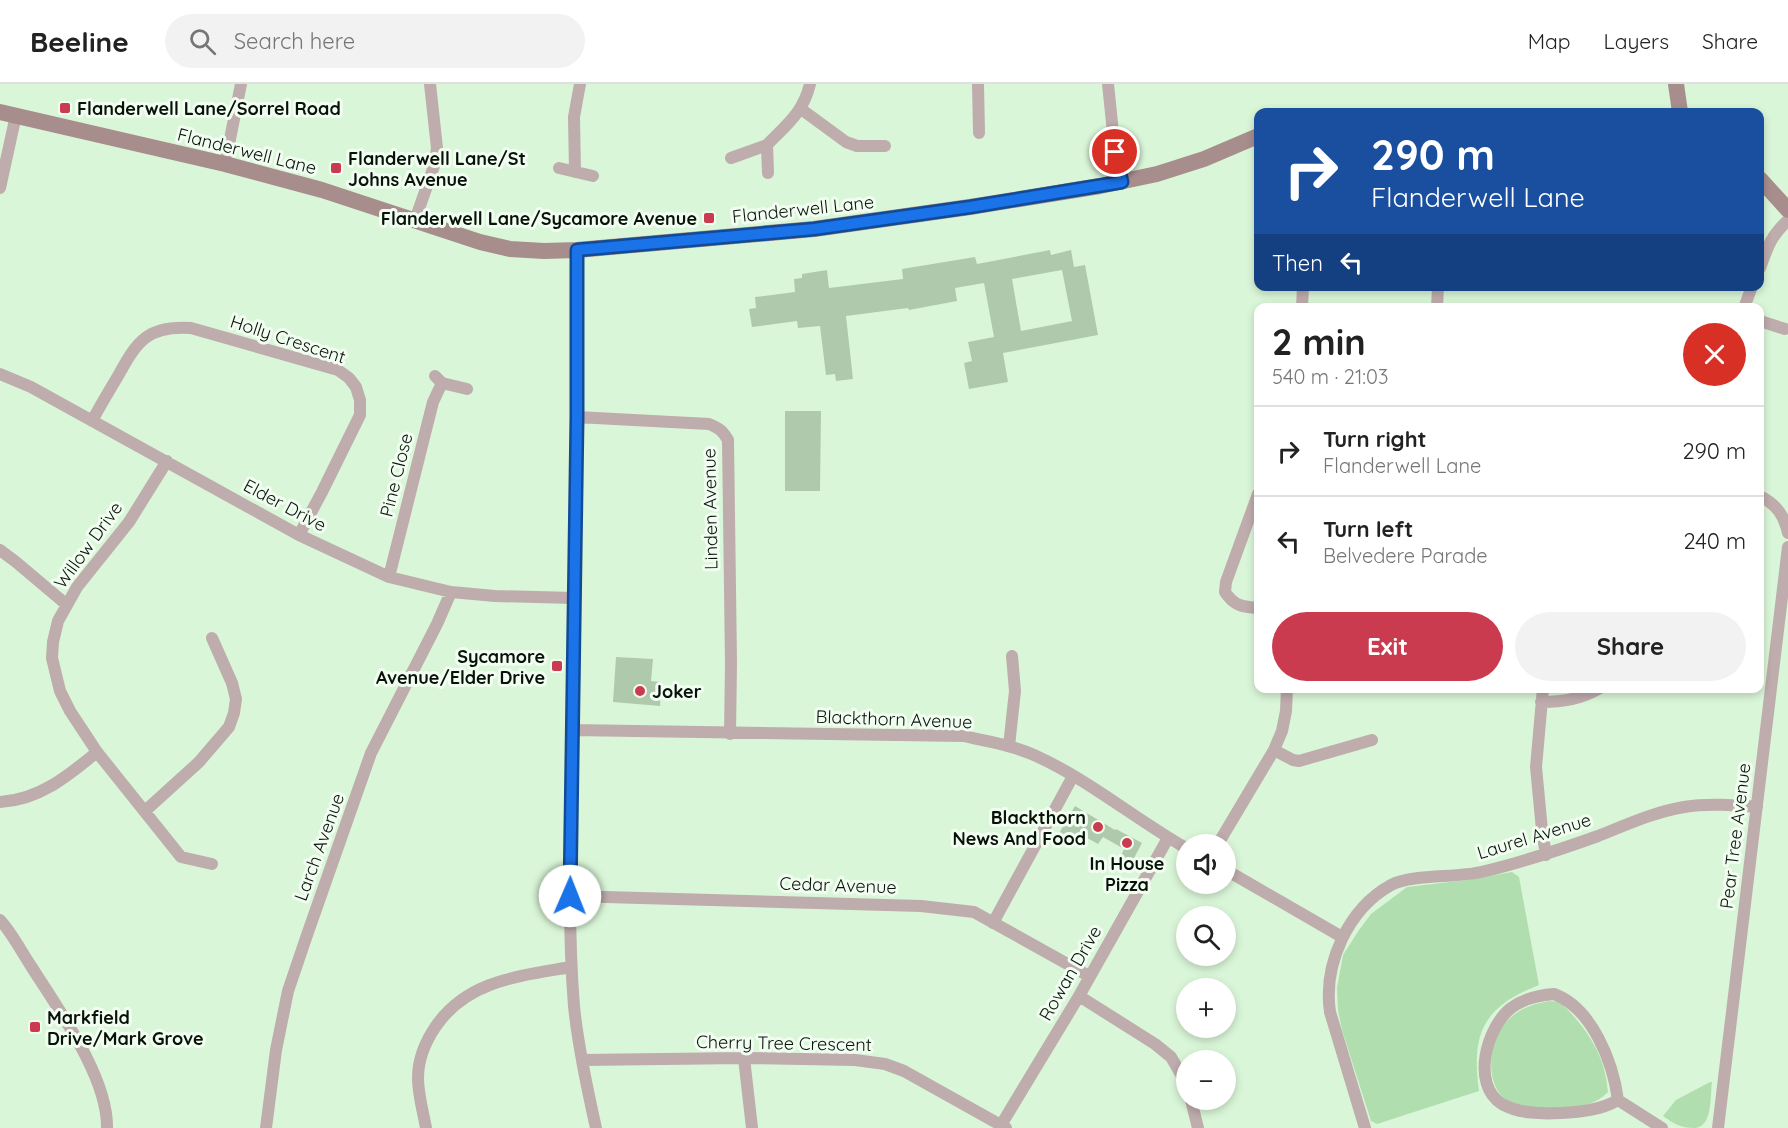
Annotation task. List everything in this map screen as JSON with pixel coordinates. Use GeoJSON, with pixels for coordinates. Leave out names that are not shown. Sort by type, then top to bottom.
{"type":"FeatureCollection","features":[{"type":"Feature","properties":{"kind":"street"},"geometry":{"type":"LineString","coordinates":[[225,164],[242,84]]}},
{"type":"Feature","properties":{"kind":"street"},"geometry":{"type":"LineString","coordinates":[[414,220],[434,166],[437,148],[430,84]]}},
{"type":"Feature","properties":{"kind":"street"},"geometry":{"type":"LineString","coordinates":[[575,172],[574,117],[580,84]]}},
{"type":"Feature","properties":{"kind":"street"},"geometry":{"type":"LineString","coordinates":[[731,158],[766,145],[801,110],[810,84]]}},
{"type":"Feature","properties":{"kind":"street"},"geometry":{"type":"LineString","coordinates":[[978,84],[979,133]]}},
{"type":"Feature","properties":{"kind":"street"},"geometry":{"type":"LineString","coordinates":[[1108,84],[1115,152],[1122,182]]}},
{"type":"Feature","properties":{"kind":"street"},"geometry":{"type":"LineString","coordinates":[[1676,84],[1679,108]]}},
{"type":"Feature","properties":{"kind":"street"},"geometry":{"type":"LineString","coordinates":[[801,110],[846,142],[857,146],[885,146]]}},
{"type":"Feature","properties":{"kind":"street"},"geometry":{"type":"LineString","coordinates":[[0,188],[8,114]]}},
{"type":"Feature","properties":{"kind":"street","name":"Flanderwell Lane"},"geometry":{"type":"LineString","coordinates":[[8,114],[225,164],[322,190],[465,238],[510,249],[544,251],[814,229],[970,207],[1157,174],[1195,162],[1254,138]]}},
{"type":"Feature","properties":{"kind":"street"},"geometry":{"type":"LineString","coordinates":[[766,145],[768,173]]}},
{"type":"Feature","properties":{"kind":"street"},"geometry":{"type":"LineString","coordinates":[[558,168],[593,176]]}},
{"type":"Feature","properties":{"kind":"street"},"geometry":{"type":"LineString","coordinates":[[1764,183],[1788,210]]}},
{"type":"Feature","properties":{"kind":"street"},"geometry":{"type":"LineString","coordinates":[[1764,256],[1775,232],[1788,220]]}},
{"type":"Feature","properties":{"kind":"street"},"geometry":{"type":"LineString","coordinates":[[577,250],[571,967],[582,1060],[596,1128]]}},
{"type":"Feature","properties":{"kind":"street"},"geometry":{"type":"LineString","coordinates":[[1764,322],[1785,329]]}},
{"type":"Feature","properties":{"kind":"street","name":"Holly Crescent"},"geometry":{"type":"LineString","coordinates":[[92,421],[132,350],[150,335],[176,327],[191,328],[338,370],[356,387],[360,400],[360,415],[299,535]]}},
{"type":"Feature","properties":{"kind":"street","name":"Elder Drive"},"geometry":{"type":"LineString","coordinates":[[0,374],[31,387],[299,535],[389,578],[451,592],[495,596],[574,598]]}},
{"type":"Feature","properties":{"kind":"street","name":"Pine Close"},"geometry":{"type":"LineString","coordinates":[[389,578],[439,379],[466,389]]}},
{"type":"Feature","properties":{"kind":"street","name":"Linden Avenue"},"geometry":{"type":"LineString","coordinates":[[577,417],[709,424],[724,433],[728,441],[730,734]]}},
{"type":"Feature","properties":{"kind":"street","name":"Willow Drive"},"geometry":{"type":"LineString","coordinates":[[167,461],[129,522],[77,587],[66,605],[58,621],[52,658],[55,674],[70,711],[97,752],[181,857],[212,864]]}},
{"type":"Feature","properties":{"kind":"street"},"geometry":{"type":"LineString","coordinates":[[1764,498],[1774,505],[1785,519],[1788,533]]}},
{"type":"Feature","properties":{"kind":"street"},"geometry":{"type":"LineString","coordinates":[[1254,505],[1226,582],[1225,592],[1235,604],[1254,608]]}},
{"type":"Feature","properties":{"kind":"street","name":"Pear Tree Avenue"},"geometry":{"type":"LineString","coordinates":[[1718,1128],[1788,547]]}},
{"type":"Feature","properties":{"kind":"street"},"geometry":{"type":"LineString","coordinates":[[0,550],[66,605]]}},
{"type":"Feature","properties":{"kind":"street","name":"Larch Avenue"},"geometry":{"type":"LineString","coordinates":[[266,1128],[276,1050],[288,991],[307,935],[371,753],[451,592]]}},
{"type":"Feature","properties":{"kind":"street"},"geometry":{"type":"LineString","coordinates":[[145,811],[199,762],[229,727],[236,699],[232,683],[212,638]]}},
{"type":"Feature","properties":{"kind":"street"},"geometry":{"type":"LineString","coordinates":[[1009,746],[1015,691],[1012,656]]}},
{"type":"Feature","properties":{"kind":"street"},"geometry":{"type":"LineString","coordinates":[[1224,834],[1274,750],[1282,731],[1287,693]]}},
{"type":"Feature","properties":{"kind":"street"},"geometry":{"type":"LineString","coordinates":[[1542,693],[1536,767],[1540,819],[1546,855]]}},
{"type":"Feature","properties":{"kind":"street"},"geometry":{"type":"LineString","coordinates":[[1541,702],[1570,700],[1591,693]]}},
{"type":"Feature","properties":{"kind":"street","name":"Blackthorn Avenue"},"geometry":{"type":"LineString","coordinates":[[572,730],[963,736],[1009,746],[1034,755],[1073,776],[1176,842]]}},
{"type":"Feature","properties":{"kind":"street"},"geometry":{"type":"LineString","coordinates":[[1274,750],[1293,760],[1299,760],[1372,740]]}},
{"type":"Feature","properties":{"kind":"street"},"geometry":{"type":"LineString","coordinates":[[0,802],[46,790],[67,777],[97,752]]}},
{"type":"Feature","properties":{"kind":"street"},"geometry":{"type":"LineString","coordinates":[[993,923],[1073,776]]}},
{"type":"Feature","properties":{"kind":"street","name":"Laurel Avenue"},"geometry":{"type":"LineString","coordinates":[[1365,1128],[1330,1012],[1327,997],[1328,979],[1342,938],[1367,905],[1392,884],[1406,879],[1477,873],[1546,855],[1650,816],[1684,807],[1714,805],[1756,807]]}},
{"type":"Feature","properties":{"kind":"street","name":"Rowan Drive"},"geometry":{"type":"LineString","coordinates":[[1004,1127],[1168,838]]}},
{"type":"Feature","properties":{"kind":"street"},"geometry":{"type":"LineString","coordinates":[[1236,876],[1342,938]]}},
{"type":"Feature","properties":{"kind":"street","name":"Cedar Avenue"},"geometry":{"type":"LineString","coordinates":[[570,896],[921,906],[974,912],[1089,976]]}},
{"type":"Feature","properties":{"kind":"street"},"geometry":{"type":"LineString","coordinates":[[0,920],[58,1009],[97,1078],[107,1115],[107,1128]]}},
{"type":"Feature","properties":{"kind":"street"},"geometry":{"type":"LineString","coordinates":[[426,1128],[418,1090],[420,1057],[429,1037],[442,1018],[455,1004],[495,983],[571,967]]}},
{"type":"Feature","properties":{"kind":"street"},"geometry":{"type":"LineString","coordinates":[[1618,1100],[1593,1110],[1548,1114],[1514,1109],[1501,1104],[1486,1083],[1487,1046],[1492,1032],[1512,1008],[1526,1000],[1542,995],[1554,994],[1562,997],[1585,1017],[1600,1041],[1612,1069],[1618,1100],[1662,1128]]}},
{"type":"Feature","properties":{"kind":"street"},"geometry":{"type":"LineString","coordinates":[[1079,996],[1155,1044],[1171,1057],[1176,1066]]}},
{"type":"Feature","properties":{"kind":"street"},"geometry":{"type":"LineString","coordinates":[[744,1058],[752,1128]]}},
{"type":"Feature","properties":{"kind":"street","name":"Cherry Tree Crescent"},"geometry":{"type":"LineString","coordinates":[[582,1060],[744,1058],[855,1060],[885,1064],[904,1071],[1004,1127]]}},
{"type":"Feature","properties":{"kind":"street"},"geometry":{"type":"LineString","coordinates":[[1194,1110],[1198,1128]]}},
{"type":"Feature","properties":{"kind":"green space"},"geometry":{"type":"Polygon","coordinates":[[[1512,872],[1519,877],[1539,985],[1520,993],[1505,1003],[1485,1024],[1477,1053],[1479,1091],[1377,1124],[1371,1121],[1342,1030],[1338,1010],[1337,988],[1343,955],[1371,914],[1407,887],[1512,872]]]}},
{"type":"Feature","properties":{"kind":"green space"},"geometry":{"type":"Polygon","coordinates":[[[1549,1001],[1560,1002],[1574,1016],[1592,1041],[1601,1059],[1608,1092],[1597,1101],[1570,1108],[1524,1107],[1504,1098],[1497,1088],[1491,1065],[1492,1052],[1501,1029],[1508,1020],[1522,1010],[1549,1001]]]}},
{"type":"Feature","properties":{"kind":"green space"},"geometry":{"type":"Polygon","coordinates":[[[1712,1082],[1708,1117],[1700,1127],[1681,1126],[1663,1116],[1676,1100],[1712,1082]]]}},
{"type":"Feature","properties":{"kind":"building"},"geometry":{"type":"Polygon","coordinates":[[[1050,250],[1051,255],[1071,250],[1074,267],[1085,265],[1098,335],[1003,353],[1008,382],[969,389],[964,363],[972,361],[968,342],[994,337],[984,283],[955,288],[957,301],[909,310],[908,308],[846,316],[853,379],[836,381],[835,374],[826,375],[820,326],[798,328],[797,321],[752,327],[749,309],[756,308],[755,297],[795,292],[794,279],[802,278],[802,274],[827,270],[829,288],[903,279],[902,269],[975,257],[977,264],[1050,250]],[[1062,270],[1012,279],[1021,331],[1072,321],[1062,270]]]}},
{"type":"Feature","properties":{"kind":"building"},"geometry":{"type":"Polygon","coordinates":[[[785,411],[821,411],[820,491],[785,491],[785,411]]]}},
{"type":"Feature","properties":{"kind":"building"},"geometry":{"type":"Polygon","coordinates":[[[616,657],[653,659],[651,681],[661,682],[660,706],[613,702],[616,657]]]}},
{"type":"Feature","properties":{"kind":"building"},"geometry":{"type":"Polygon","coordinates":[[[1075,806],[1142,843],[1132,862],[1121,856],[1124,849],[1103,837],[1098,844],[1080,834],[1073,844],[1058,835],[1075,806]]]}},
{"type":"Feature","properties":{"kind":"place","name":"Flanderwell Lane/Sorrel Road"},"geometry":{"type":"Point","coordinates":[65,108]}},
{"type":"Feature","properties":{"kind":"place","name":"Flanderwell Lane/St Johns Avenue"},"geometry":{"type":"Point","coordinates":[336,168]}},
{"type":"Feature","properties":{"kind":"place","name":"Flanderwell Lane/Sycamore Avenue"},"geometry":{"type":"Point","coordinates":[709,218]}},
{"type":"Feature","properties":{"kind":"place","name":"Sycamore Avenue/Elder Drive"},"geometry":{"type":"Point","coordinates":[557,666]}},
{"type":"Feature","properties":{"kind":"place","name":"Joker"},"geometry":{"type":"Point","coordinates":[640,691]}},
{"type":"Feature","properties":{"kind":"place","name":"Blackthorn News And Food"},"geometry":{"type":"Point","coordinates":[1098,827]}},
{"type":"Feature","properties":{"kind":"place","name":"In House Pizza"},"geometry":{"type":"Point","coordinates":[1127,843]}},
{"type":"Feature","properties":{"kind":"place","name":"Markfield Drive/Mark Grove"},"geometry":{"type":"Point","coordinates":[35,1027]}},
{"type":"Feature","properties":{"kind":"route"},"geometry":{"type":"LineString","coordinates":[[570,896],[577,417],[577,250],[814,229],[1122,182],[1115,152]]}}]}
